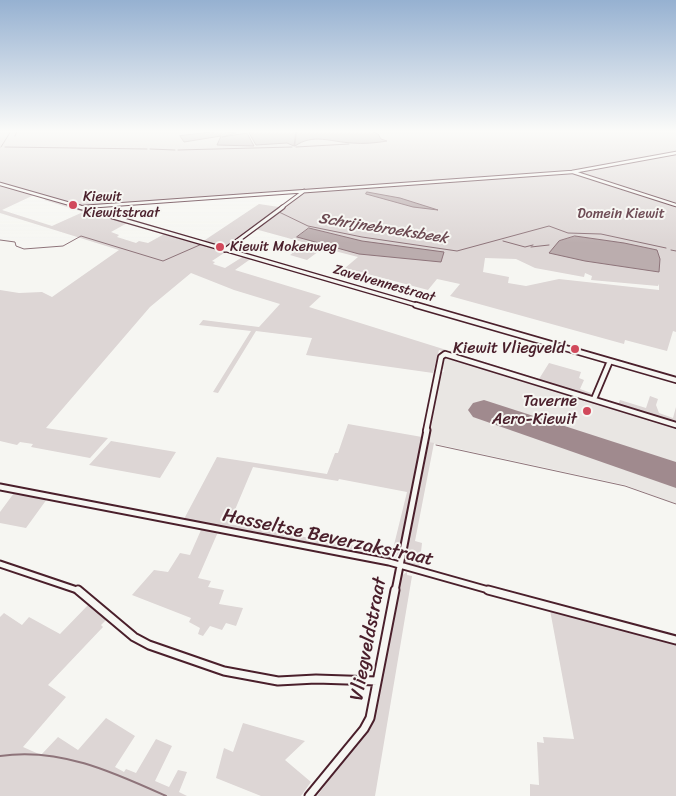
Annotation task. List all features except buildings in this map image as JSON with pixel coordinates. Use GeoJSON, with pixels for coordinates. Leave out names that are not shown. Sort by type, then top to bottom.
{"type":"FeatureCollection","features":[{"type":"Feature","properties":{"kind":"street"},"geometry":{"type":"LineString","coordinates":[[81,208],[572,172],[593,168]]}},
{"type":"Feature","properties":{"kind":"street"},"geometry":{"type":"LineString","coordinates":[[572,172],[676,205]]}},
{"type":"Feature","properties":{"kind":"street","name":"Zavelvennestraat"},"geometry":{"type":"LineString","coordinates":[[0,184],[676,380]]}},
{"type":"Feature","properties":{"kind":"street"},"geometry":{"type":"LineString","coordinates":[[224,250],[304,191]]}},
{"type":"Feature","properties":{"kind":"street","name":"Vliegveldstraat"},"geometry":{"type":"LineString","coordinates":[[309,796],[364,729],[370,718],[401,566],[439,360],[445,354],[594,399]]}},
{"type":"Feature","properties":{"kind":"street"},"geometry":{"type":"LineString","coordinates":[[610,361],[594,399],[676,425]]}},
{"type":"Feature","properties":{"kind":"street","name":"Hasseltse Beverzakstraat"},"geometry":{"type":"LineString","coordinates":[[0,487],[401,566],[676,640]]}},
{"type":"Feature","properties":{"kind":"street"},"geometry":{"type":"LineString","coordinates":[[0,564],[72,586],[86,595],[134,637],[149,645],[224,671],[278,681],[316,678],[377,681]]}},
{"type":"Feature","properties":{"kind":"shaded area"},"geometry":{"type":"Polygon","coordinates":[[[367,192],[400,198],[438,210],[413,207],[366,194],[367,192]]]}},
{"type":"Feature","properties":{"kind":"shaded area"},"geometry":{"type":"Polygon","coordinates":[[[309,228],[362,241],[444,252],[441,262],[359,254],[297,237],[309,228]]]}},
{"type":"Feature","properties":{"kind":"shaded area"},"geometry":{"type":"Polygon","coordinates":[[[575,236],[657,250],[660,259],[659,272],[585,261],[549,253],[559,241],[575,236]]]}},
{"type":"Feature","properties":{"kind":"shaded area"},"geometry":{"type":"Polygon","coordinates":[[[448,357],[676,428],[676,504],[625,485],[427,442],[440,372],[444,372],[444,369],[441,368],[444,360],[448,357]]]}},
{"type":"Feature","properties":{"kind":"green space","name":"Domein Kiewit"},"geometry":{"type":"Polygon","coordinates":[[[0,168],[676,168],[676,332],[673,331],[667,351],[625,340],[624,344],[450,296],[460,284],[437,279],[428,290],[345,268],[358,257],[323,248],[307,260],[290,255],[306,243],[255,229],[227,249],[202,242],[259,204],[279,207],[300,192],[80,207],[59,202],[129,222],[111,232],[119,235],[117,237],[136,243],[139,241],[148,243],[166,233],[224,250],[221,252],[224,253],[212,261],[215,262],[213,264],[225,268],[244,256],[252,258],[235,270],[321,296],[309,307],[539,379],[549,363],[581,372],[579,378],[584,380],[580,389],[591,393],[590,397],[439,350],[433,373],[306,355],[312,338],[256,331],[218,393],[213,392],[251,331],[199,325],[203,320],[259,327],[280,304],[234,290],[191,273],[150,307],[46,428],[108,438],[90,458],[31,447],[33,444],[20,442],[17,445],[0,441],[0,290],[19,293],[42,292],[52,297],[119,250],[0,213],[0,185],[34,195],[2,210],[52,226],[83,212],[44,200],[48,198],[0,184],[0,168]],[[485,258],[483,272],[509,277],[508,283],[526,286],[559,279],[659,290],[659,284],[658,286],[591,280],[592,276],[585,273],[584,277],[535,268],[516,259],[485,258]]]}},
{"type":"Feature","properties":{"kind":"green space"},"geometry":{"type":"Polygon","coordinates":[[[650,396],[658,399],[656,405],[659,413],[673,418],[676,407],[676,423],[618,405],[620,400],[646,408],[650,396]]]}},
{"type":"Feature","properties":{"kind":"green space"},"geometry":{"type":"Polygon","coordinates":[[[348,424],[422,437],[399,555],[392,560],[184,519],[217,457],[327,474],[335,453],[338,453],[348,424]],[[253,467],[229,524],[386,551],[393,549],[407,492],[339,479],[338,481],[253,467]]]}},
{"type":"Feature","properties":{"kind":"green space"},"geometry":{"type":"Polygon","coordinates":[[[111,441],[176,452],[160,478],[89,465],[111,441]]]}},
{"type":"Feature","properties":{"kind":"green space"},"geometry":{"type":"Polygon","coordinates":[[[429,442],[434,443],[415,541],[422,543],[419,569],[405,560],[429,442]]]}},
{"type":"Feature","properties":{"kind":"green space"},"geometry":{"type":"Polygon","coordinates":[[[14,493],[47,499],[26,528],[0,523],[0,512],[14,493]]]}},
{"type":"Feature","properties":{"kind":"green space"},"geometry":{"type":"Polygon","coordinates":[[[201,530],[218,532],[198,578],[211,581],[208,587],[224,590],[219,604],[243,608],[236,626],[226,623],[222,630],[210,626],[203,636],[198,634],[200,628],[189,622],[191,618],[132,595],[154,570],[168,572],[180,553],[190,555],[201,530]]]}},
{"type":"Feature","properties":{"kind":"green space"},"geometry":{"type":"Polygon","coordinates":[[[407,572],[407,575],[412,576],[375,796],[317,796],[375,720],[373,718],[399,585],[401,576],[407,572]]]}},
{"type":"Feature","properties":{"kind":"green space"},"geometry":{"type":"Polygon","coordinates":[[[90,603],[108,618],[101,625],[103,627],[48,685],[66,697],[23,747],[41,755],[58,737],[78,750],[106,718],[135,736],[115,767],[124,772],[126,769],[136,773],[156,739],[172,746],[155,781],[169,787],[178,770],[187,772],[179,792],[187,796],[0,796],[0,617],[4,613],[22,625],[29,617],[60,634],[90,603]]]}},
{"type":"Feature","properties":{"kind":"green space"},"geometry":{"type":"Polygon","coordinates":[[[550,610],[676,645],[676,796],[530,796],[530,784],[539,785],[537,742],[544,743],[543,737],[574,739],[550,610]]]}},
{"type":"Feature","properties":{"kind":"green space"},"geometry":{"type":"Polygon","coordinates":[[[243,723],[305,741],[285,760],[311,782],[301,796],[261,796],[216,778],[224,748],[233,752],[243,723]]]}},
{"type":"Feature","properties":{"kind":"waterway","name":"Schrijnebroeksbeek"},"geometry":{"type":"LineString","coordinates":[[279,212],[308,226],[362,237],[457,251],[549,226],[568,233],[601,234],[666,248]]}},
{"type":"Feature","properties":{"kind":"waterway","name":"Schrijnebroeksbeek"},"geometry":{"type":"LineString","coordinates":[[0,240],[15,242],[16,246],[24,249],[63,246],[81,236],[163,261],[202,244]]}},
{"type":"Feature","properties":{"kind":"waterway"},"geometry":{"type":"LineString","coordinates":[[503,241],[525,247],[533,245]]}},
{"type":"Feature","properties":{"kind":"waterway"},"geometry":{"type":"LineString","coordinates":[[531,247],[549,245]]}},
{"type":"Feature","properties":{"kind":"waterway","name":"Schrijnebroeksbeek"},"geometry":{"type":"LineString","coordinates":[[671,250],[676,251]]}},
{"type":"Feature","properties":{"kind":"waterway"},"geometry":{"type":"LineString","coordinates":[[436,445],[625,486],[676,504]]}},
{"type":"Feature","properties":{"kind":"waterway"},"geometry":{"type":"LineString","coordinates":[[0,756],[22,754],[64,758],[106,770],[166,796]]}},
{"type":"Feature","properties":{"kind":"runway"},"geometry":{"type":"LineString","coordinates":[[484,410],[676,475]]}},
{"type":"Feature","properties":{"kind":"place","name":"Kiewit Kiewitstraat"},"geometry":{"type":"Point","coordinates":[73,205]}},
{"type":"Feature","properties":{"kind":"place","name":"Kiewit Mokenweg"},"geometry":{"type":"Point","coordinates":[220,247]}},
{"type":"Feature","properties":{"kind":"place","name":"Kiewit Vliegveld"},"geometry":{"type":"Point","coordinates":[575,349]}},
{"type":"Feature","properties":{"kind":"place","name":"Taverne Aero-Kiewit"},"geometry":{"type":"Point","coordinates":[587,411]}}]}
